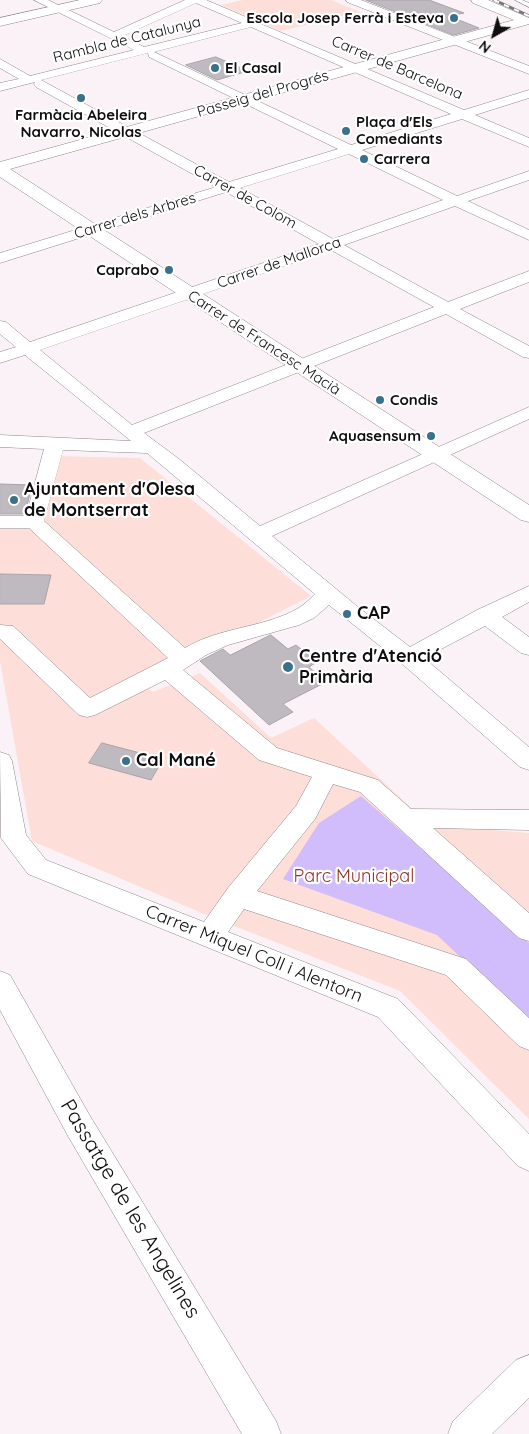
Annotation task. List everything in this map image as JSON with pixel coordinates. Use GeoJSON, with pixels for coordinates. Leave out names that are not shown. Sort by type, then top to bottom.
{"type":"FeatureCollection","features":[{"type":"Feature","properties":{"kind":"street"},"geometry":{"type":"LineString","coordinates":[[38,0],[138,48]]}},
{"type":"Feature","properties":{"kind":"street"},"geometry":{"type":"LineString","coordinates":[[0,22],[96,0]]}},
{"type":"Feature","properties":{"kind":"street"},"geometry":{"type":"LineString","coordinates":[[113,36],[195,0]]}},
{"type":"Feature","properties":{"kind":"street","name":"Carrer de Barcelona"},"geometry":{"type":"LineString","coordinates":[[195,0],[256,23],[529,143]]}},
{"type":"Feature","properties":{"kind":"street"},"geometry":{"type":"LineString","coordinates":[[351,0],[529,70]]}},
{"type":"Feature","properties":{"kind":"street"},"geometry":{"type":"LineString","coordinates":[[477,0],[528,22]]}},
{"type":"Feature","properties":{"kind":"street","name":"Passeig del Progrés"},"geometry":{"type":"LineString","coordinates":[[0,168],[246,98],[528,22]]}},
{"type":"Feature","properties":{"kind":"street","name":"Rambla de Catalunya"},"geometry":{"type":"LineString","coordinates":[[0,87],[256,23]]}},
{"type":"Feature","properties":{"kind":"street"},"geometry":{"type":"LineString","coordinates":[[153,55],[246,98],[529,236]]}},
{"type":"Feature","properties":{"kind":"street"},"geometry":{"type":"LineString","coordinates":[[0,63],[25,76]]}},
{"type":"Feature","properties":{"kind":"street","name":"Carrer de Colom"},"geometry":{"type":"LineString","coordinates":[[40,84],[529,353]]}},
{"type":"Feature","properties":{"kind":"street","name":"Carrer dels Arbres"},"geometry":{"type":"LineString","coordinates":[[0,258],[529,94]]}},
{"type":"Feature","properties":{"kind":"street","name":"Carrer de Francesc Macià"},"geometry":{"type":"LineString","coordinates":[[0,168],[529,515]]}},
{"type":"Feature","properties":{"kind":"street","name":"Carrer de Mallorca"},"geometry":{"type":"LineString","coordinates":[[0,358],[191,294],[529,175]]}},
{"type":"Feature","properties":{"kind":"street"},"geometry":{"type":"LineString","coordinates":[[130,432],[529,276]]}},
{"type":"Feature","properties":{"kind":"street"},"geometry":{"type":"LineString","coordinates":[[0,326],[152,448],[328,594],[408,656],[529,761]]}},
{"type":"Feature","properties":{"kind":"street"},"geometry":{"type":"LineString","coordinates":[[257,535],[529,412]]}},
{"type":"Feature","properties":{"kind":"street"},"geometry":{"type":"LineString","coordinates":[[0,441],[152,448]]}},
{"type":"Feature","properties":{"kind":"street"},"geometry":{"type":"LineString","coordinates":[[34,522],[56,444]]}},
{"type":"Feature","properties":{"kind":"street"},"geometry":{"type":"LineString","coordinates":[[0,522],[34,522],[175,664],[268,754],[369,786],[529,930]]}},
{"type":"Feature","properties":{"kind":"street"},"geometry":{"type":"LineString","coordinates":[[408,656],[529,593]]}},
{"type":"Feature","properties":{"kind":"street"},"geometry":{"type":"LineString","coordinates":[[0,632],[6,631],[87,709],[220,640],[291,620],[306,613],[328,594]]}},
{"type":"Feature","properties":{"kind":"street"},"geometry":{"type":"LineString","coordinates":[[485,616],[529,648]]}},
{"type":"Feature","properties":{"kind":"street","name":"Carrer Miquel Coll i Alentorn"},"geometry":{"type":"LineString","coordinates":[[0,761],[14,838],[37,867],[388,1008],[529,1156]]}},
{"type":"Feature","properties":{"kind":"street"},"geometry":{"type":"LineString","coordinates":[[209,936],[238,896],[306,812],[326,773]]}},
{"type":"Feature","properties":{"kind":"street"},"geometry":{"type":"LineString","coordinates":[[404,818],[529,820]]}},
{"type":"Feature","properties":{"kind":"street"},"geometry":{"type":"LineString","coordinates":[[238,896],[456,967],[529,1037]]}},
{"type":"Feature","properties":{"kind":"street","name":"Passatge de les Angelines"},"geometry":{"type":"LineString","coordinates":[[0,983],[252,1430]]}},
{"type":"Feature","properties":{"kind":"street"},"geometry":{"type":"LineString","coordinates":[[466,1434],[529,1373]]}},
{"type":"Feature","properties":{"kind":"lane"},"geometry":{"type":"LineString","coordinates":[[518,0],[529,5]]}},
{"type":"Feature","properties":{"kind":"green space"},"geometry":{"type":"Polygon","coordinates":[[[243,0],[331,0],[360,12],[281,31],[221,5],[243,0]]]}},
{"type":"Feature","properties":{"kind":"green space","name":"Parc Municipal"},"geometry":{"type":"Polygon","coordinates":[[[50,456],[140,458],[311,596],[141,682],[153,692],[200,673],[271,738],[314,718],[430,825],[529,833],[529,1119],[400,991],[209,916],[32,841],[0,661],[0,529],[32,529],[50,456]]]}},
{"type":"Feature","properties":{"kind":"shaded area"},"geometry":{"type":"Polygon","coordinates":[[[361,796],[529,943],[529,1022],[437,935],[283,879],[319,823],[361,796]]]}},
{"type":"Feature","properties":{"kind":"building"},"geometry":{"type":"Polygon","coordinates":[[[366,0],[429,0],[464,13],[449,16],[479,28],[454,35],[366,0]]]}},
{"type":"Feature","properties":{"kind":"building","name":"El Casal"},"geometry":{"type":"Polygon","coordinates":[[[216,57],[248,71],[217,80],[186,65],[216,57]]]}},
{"type":"Feature","properties":{"kind":"building","name":"Ajuntament d'Olesa de Montserrat"},"geometry":{"type":"Polygon","coordinates":[[[0,484],[32,485],[25,514],[0,514],[0,484]]]}},
{"type":"Feature","properties":{"kind":"building"},"geometry":{"type":"Polygon","coordinates":[[[0,574],[51,575],[44,604],[0,604],[0,574]]]}},
{"type":"Feature","properties":{"kind":"building"},"geometry":{"type":"Polygon","coordinates":[[[271,635],[288,649],[296,645],[317,662],[309,667],[326,682],[283,704],[293,712],[269,725],[200,661],[223,649],[230,655],[271,635]]]}},
{"type":"Feature","properties":{"kind":"building","name":"Cal Mané"},"geometry":{"type":"Polygon","coordinates":[[[102,743],[163,759],[151,780],[89,763],[102,743]]]}},
{"type":"Feature","properties":{"kind":"railway"},"geometry":{"type":"LineString","coordinates":[[494,0],[529,16]]}},
{"type":"Feature","properties":{"kind":"place","name":"Escola Josep Ferrà i Esteva"},"geometry":{"type":"Point","coordinates":[454,18]}},
{"type":"Feature","properties":{"kind":"place","name":"El Casal"},"geometry":{"type":"Point","coordinates":[215,68]}},
{"type":"Feature","properties":{"kind":"place","name":"Farmàcia Abeleira Navarro, Nicolas"},"geometry":{"type":"Point","coordinates":[81,98]}},
{"type":"Feature","properties":{"kind":"place","name":"Plaça d'Els Comediants"},"geometry":{"type":"Point","coordinates":[346,131]}},
{"type":"Feature","properties":{"kind":"place","name":"Carrera"},"geometry":{"type":"Point","coordinates":[364,159]}},
{"type":"Feature","properties":{"kind":"place","name":"Caprabo"},"geometry":{"type":"Point","coordinates":[169,270]}},
{"type":"Feature","properties":{"kind":"place","name":"Condis"},"geometry":{"type":"Point","coordinates":[380,400]}},
{"type":"Feature","properties":{"kind":"place","name":"Aquasensum"},"geometry":{"type":"Point","coordinates":[431,436]}},
{"type":"Feature","properties":{"kind":"place","name":"Ajuntament d'Olesa de Montserrat"},"geometry":{"type":"Point","coordinates":[14,500]}},
{"type":"Feature","properties":{"kind":"place","name":"CAP"},"geometry":{"type":"Point","coordinates":[347,614]}},
{"type":"Feature","properties":{"kind":"place","name":"Centre d'Atenció Primària"},"geometry":{"type":"Point","coordinates":[288,667]}},
{"type":"Feature","properties":{"kind":"place","name":"Cal Mané"},"geometry":{"type":"Point","coordinates":[126,761]}}]}
